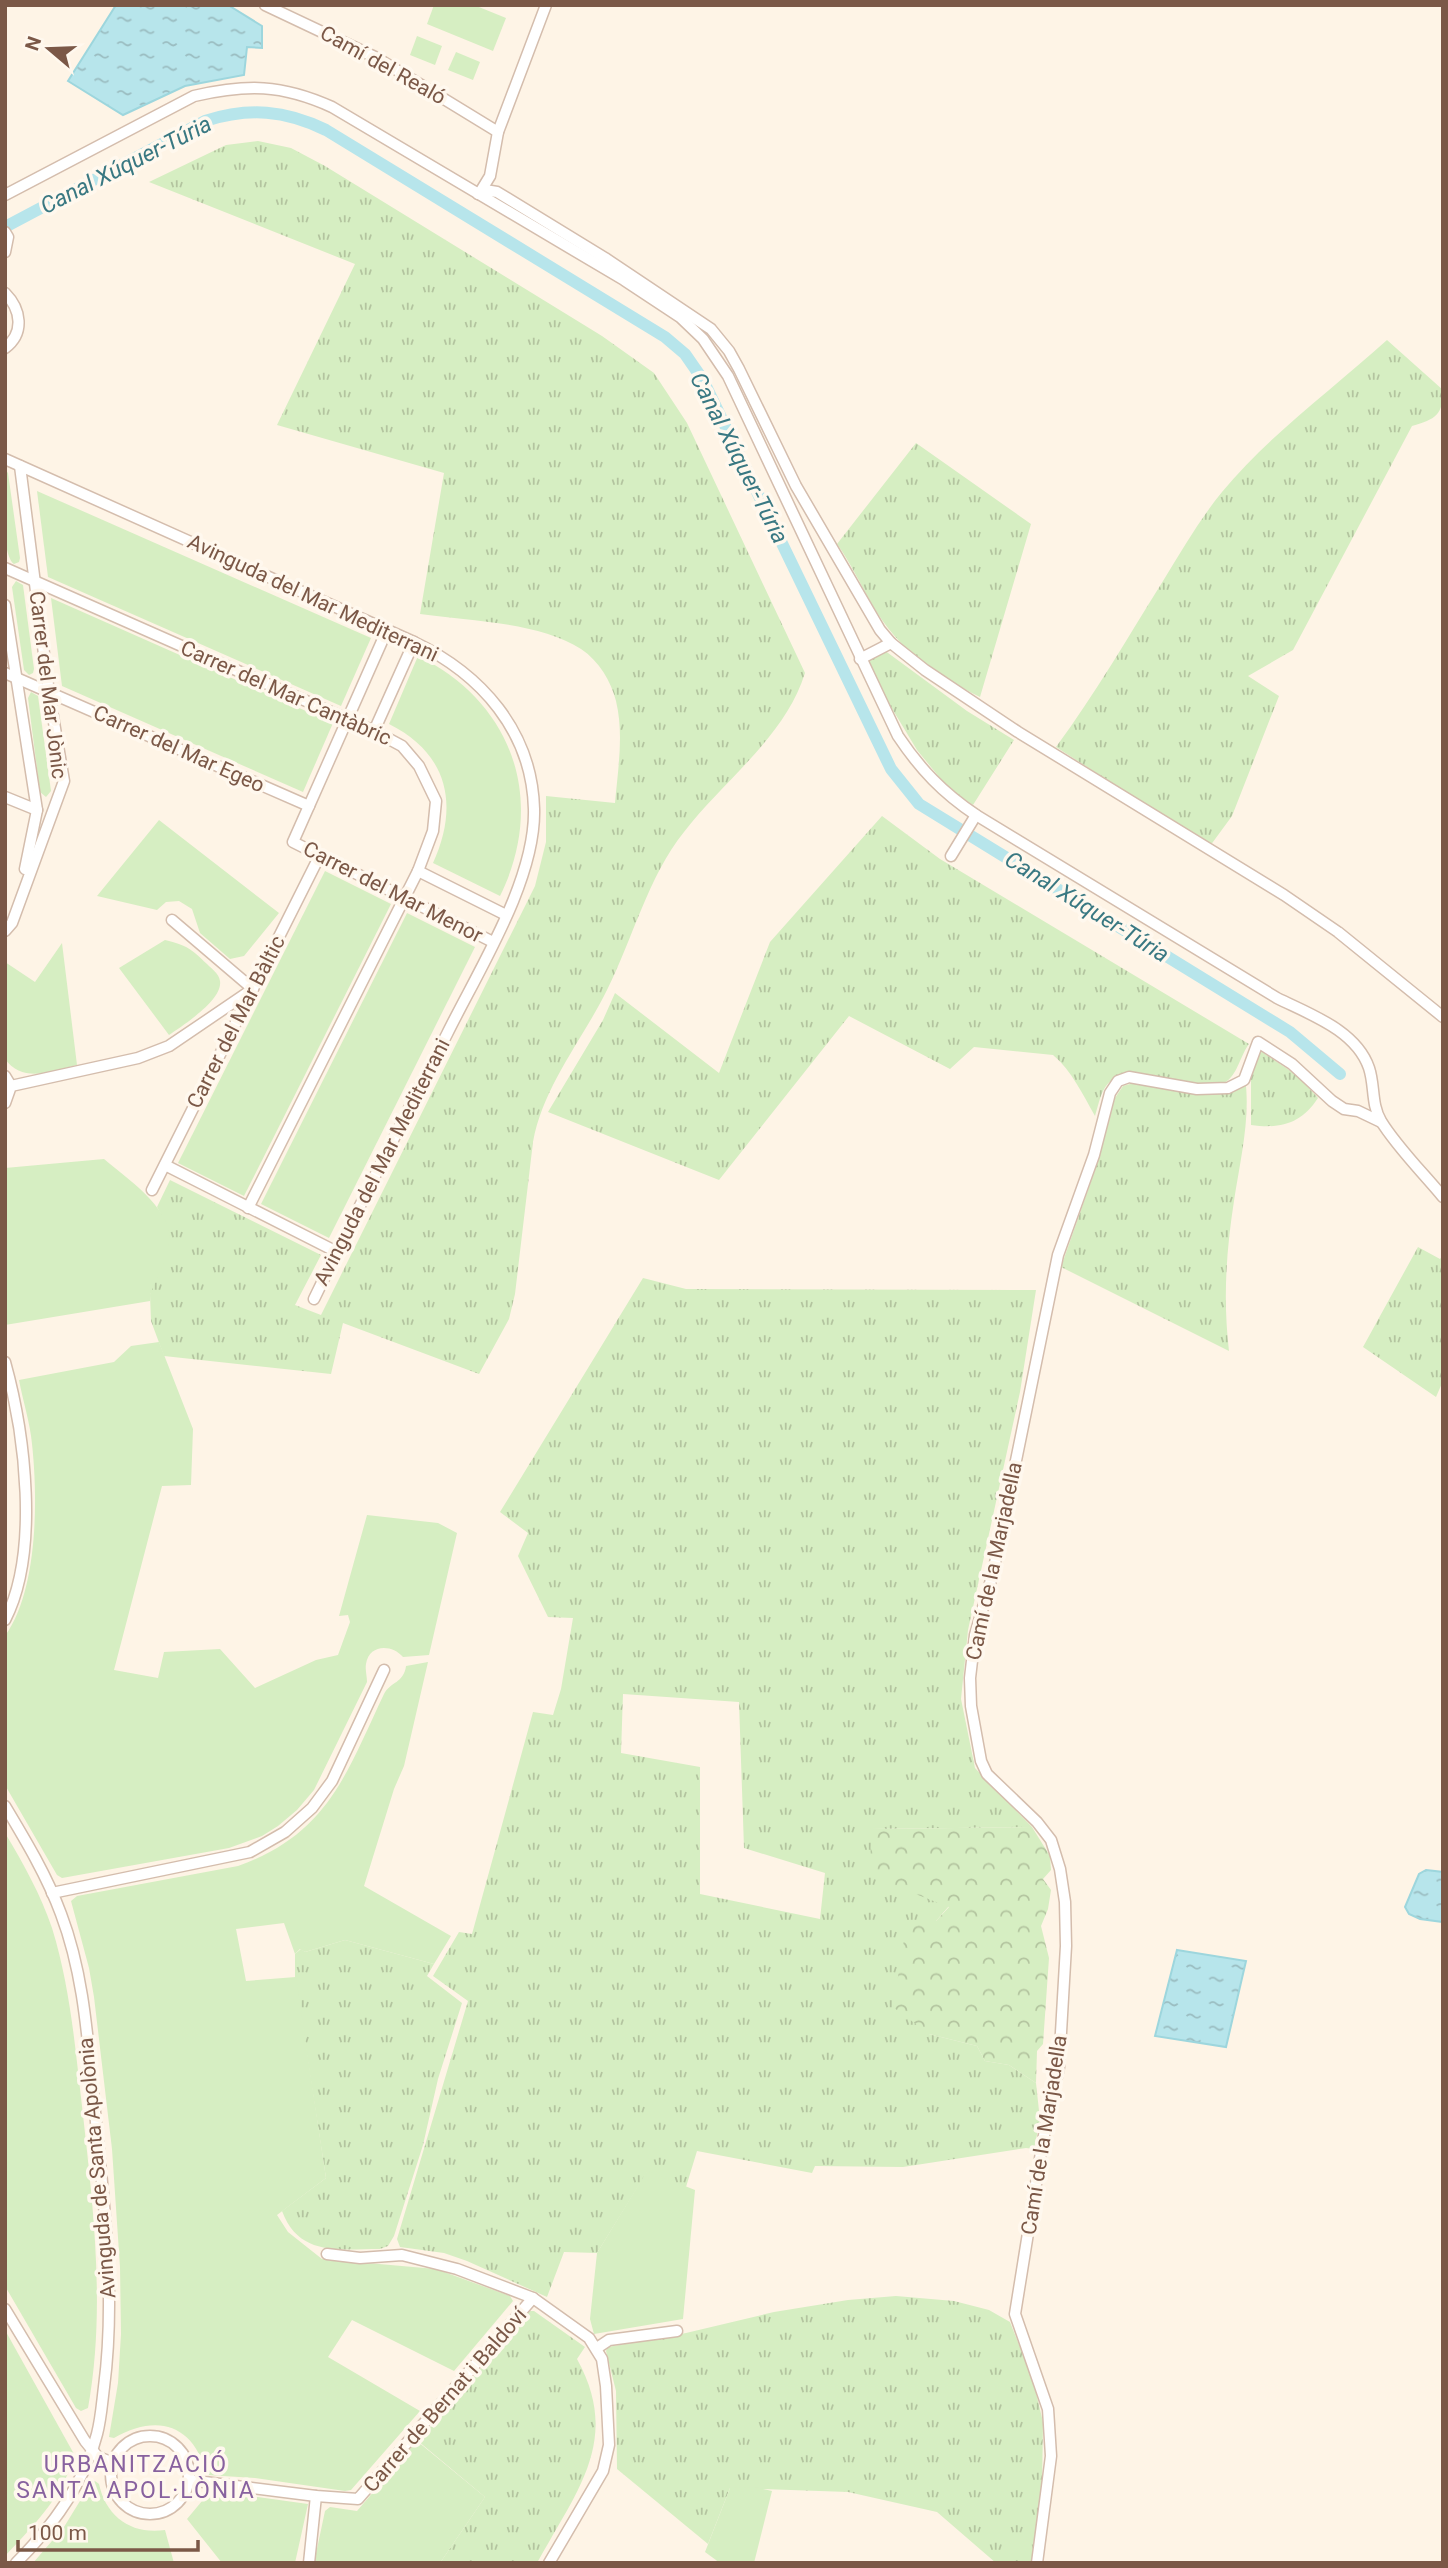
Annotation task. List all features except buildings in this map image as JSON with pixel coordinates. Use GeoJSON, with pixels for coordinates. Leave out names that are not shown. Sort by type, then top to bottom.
{"type":"FeatureCollection","features":[{"type":"Feature","properties":{"kind":"street","name":"Camí del Realó"},"geometry":{"type":"LineString","coordinates":[[265,5],[377,58],[498,132]]}},
{"type":"Feature","properties":{"kind":"street"},"geometry":{"type":"LineString","coordinates":[[545,5],[498,132],[489,182],[497,192],[711,329],[729,351],[789,473],[880,629],[891,643],[925,670],[1018,732],[1263,882],[1338,932],[1443,1017]]}},
{"type":"Feature","properties":{"kind":"street"},"geometry":{"type":"LineString","coordinates":[[5,195],[194,96],[224,89],[257,86],[307,96],[332,107],[624,280],[688,324],[703,340],[728,376],[860,659],[898,736],[915,761],[951,798],[975,815],[1265,991],[1347,1037],[1369,1068],[1374,1105],[1381,1122],[1443,1197]]}},
{"type":"Feature","properties":{"kind":"street"},"geometry":{"type":"LineString","coordinates":[[478,194],[490,176]]}},
{"type":"Feature","properties":{"kind":"street"},"geometry":{"type":"LineString","coordinates":[[478,194],[485,190],[497,192]]}},
{"type":"Feature","properties":{"kind":"street"},"geometry":{"type":"LineString","coordinates":[[5,253],[7,234]]}},
{"type":"Feature","properties":{"kind":"street"},"geometry":{"type":"LineString","coordinates":[[5,293],[14,302],[19,324],[16,335],[5,348]]}},
{"type":"Feature","properties":{"kind":"street","name":"Avinguda del Mar Mediterrani"},"geometry":{"type":"LineString","coordinates":[[5,459],[447,659],[489,695],[519,742],[532,786],[534,810],[532,840],[524,873],[493,942],[314,1299]]}},
{"type":"Feature","properties":{"kind":"street","name":"Carrer del Mar Jònic"},"geometry":{"type":"LineString","coordinates":[[5,931],[12,923],[64,781],[49,693],[20,466]]}},
{"type":"Feature","properties":{"kind":"street"},"geometry":{"type":"LineString","coordinates":[[776,479],[789,473]]}},
{"type":"Feature","properties":{"kind":"street","name":"Carrer del Mar Cantàbric"},"geometry":{"type":"LineString","coordinates":[[5,568],[374,731],[402,746],[419,766],[436,801],[433,831],[418,871],[247,1208]]}},
{"type":"Feature","properties":{"kind":"street","name":"Carrer del Mar Jònic"},"geometry":{"type":"LineString","coordinates":[[5,605],[37,810],[20,897]]}},
{"type":"Feature","properties":{"kind":"street"},"geometry":{"type":"LineString","coordinates":[[309,806],[387,630]]}},
{"type":"Feature","properties":{"kind":"street"},"geometry":{"type":"LineString","coordinates":[[374,731],[414,642]]}},
{"type":"Feature","properties":{"kind":"street"},"geometry":{"type":"LineString","coordinates":[[860,659],[891,643]]}},
{"type":"Feature","properties":{"kind":"street","name":"Carrer del Mar Egeo"},"geometry":{"type":"LineString","coordinates":[[5,673],[309,806]]}},
{"type":"Feature","properties":{"kind":"street"},"geometry":{"type":"LineString","coordinates":[[5,797],[37,810]]}},
{"type":"Feature","properties":{"kind":"street","name":"Carrer del Mar Menor"},"geometry":{"type":"LineString","coordinates":[[309,806],[293,842],[493,942]]}},
{"type":"Feature","properties":{"kind":"street"},"geometry":{"type":"LineString","coordinates":[[951,856],[975,815]]}},
{"type":"Feature","properties":{"kind":"street","name":"Carrer del Mar Bàltic"},"geometry":{"type":"LineString","coordinates":[[152,1190],[320,855]]}},
{"type":"Feature","properties":{"kind":"street","name":"Carrer del Mar Menor"},"geometry":{"type":"LineString","coordinates":[[418,871],[506,915]]}},
{"type":"Feature","properties":{"kind":"street"},"geometry":{"type":"LineString","coordinates":[[11,1086],[138,1058],[169,1046],[253,989],[172,920]]}},
{"type":"Feature","properties":{"kind":"street","name":"Camí de la Marjadella"},"geometry":{"type":"LineString","coordinates":[[1037,2563],[1051,2456],[1048,2409],[1015,2314],[1043,2140],[1059,2067],[1066,1946],[1065,1902],[1060,1869],[1051,1840],[1037,1822],[987,1774],[981,1761],[971,1706],[970,1678],[975,1636],[993,1573],[1058,1255],[1094,1155],[1110,1093],[1118,1081],[1129,1077],[1197,1088],[1228,1088],[1244,1080],[1258,1042],[1300,1070],[1332,1101],[1345,1109],[1358,1111],[1381,1122]]}},
{"type":"Feature","properties":{"kind":"street"},"geometry":{"type":"LineString","coordinates":[[5,1076],[11,1086]]}},
{"type":"Feature","properties":{"kind":"street"},"geometry":{"type":"LineString","coordinates":[[5,1103],[11,1086]]}},
{"type":"Feature","properties":{"kind":"street"},"geometry":{"type":"LineString","coordinates":[[164,1166],[337,1251]]}},
{"type":"Feature","properties":{"kind":"street"},"geometry":{"type":"LineString","coordinates":[[5,1362],[23,1444],[26,1486],[24,1538],[18,1583],[5,1620]]}},
{"type":"Feature","properties":{"kind":"street"},"geometry":{"type":"LineString","coordinates":[[52,1893],[250,1852],[285,1832],[312,1808],[332,1781],[384,1670]]}},
{"type":"Feature","properties":{"kind":"street","name":"Avinguda de Santa Apolònia"},"geometry":{"type":"LineString","coordinates":[[5,1806],[32,1851],[52,1893],[74,1954],[82,1992],[108,2267],[108,2355],[92,2449],[81,2476],[54,2521],[16,2563]]}},
{"type":"Feature","properties":{"kind":"street"},"geometry":{"type":"LineString","coordinates":[[327,2255],[360,2258],[402,2256],[432,2261],[480,2277],[533,2298],[589,2338],[597,2348],[602,2359],[606,2386],[608,2458],[549,2563]]}},
{"type":"Feature","properties":{"kind":"street","name":"Carrer de Bernat i Baldoví"},"geometry":{"type":"LineString","coordinates":[[189,2480],[358,2499],[533,2298]]}},
{"type":"Feature","properties":{"kind":"street"},"geometry":{"type":"LineString","coordinates":[[5,2309],[92,2449],[99,2457],[111,2462]]}},
{"type":"Feature","properties":{"kind":"street"},"geometry":{"type":"LineString","coordinates":[[597,2348],[609,2340],[677,2331]]}},
{"type":"Feature","properties":{"kind":"street"},"geometry":{"type":"LineString","coordinates":[[141,2435],[157,2435],[178,2446],[187,2461],[189,2480],[181,2500],[171,2509],[151,2515],[130,2510],[117,2498],[111,2487],[111,2462],[127,2442],[141,2435]]}},
{"type":"Feature","properties":{"kind":"street"},"geometry":{"type":"LineString","coordinates":[[309,2563],[316,2496]]}},
{"type":"Feature","properties":{"kind":"green space"},"geometry":{"type":"Polygon","coordinates":[[[434,5],[474,5],[506,18],[493,51],[427,24],[434,5]]]}},
{"type":"Feature","properties":{"kind":"green space"},"geometry":{"type":"Polygon","coordinates":[[[417,36],[442,46],[435,65],[410,55],[417,36]]]}},
{"type":"Feature","properties":{"kind":"green space"},"geometry":{"type":"Polygon","coordinates":[[[456,52],[480,62],[473,80],[448,70],[456,52]]]}},
{"type":"Feature","properties":{"kind":"green space"},"geometry":{"type":"Polygon","coordinates":[[[258,141],[291,148],[325,166],[602,336],[654,373],[687,423],[805,673],[796,696],[768,738],[700,813],[671,850],[660,868],[607,990],[554,1082],[538,1121],[533,1142],[515,1294],[509,1319],[479,1374],[343,1323],[331,1374],[164,1356],[151,1321],[150,1295],[164,1220],[157,1207],[170,1180],[321,1255],[295,1305],[321,1315],[535,886],[546,842],[546,796],[615,803],[619,764],[620,726],[616,701],[603,672],[581,649],[564,640],[525,628],[420,614],[444,473],[277,425],[355,264],[149,182],[226,145],[258,141]]]}},
{"type":"Feature","properties":{"kind":"green space"},"geometry":{"type":"Polygon","coordinates":[[[1387,340],[1443,390],[1440,411],[1427,421],[1412,426],[1293,650],[1248,676],[1279,696],[1232,816],[1210,846],[1056,747],[1098,686],[1191,535],[1222,492],[1260,451],[1387,340]]]}},
{"type":"Feature","properties":{"kind":"green space"},"geometry":{"type":"Polygon","coordinates":[[[916,443],[1031,524],[980,697],[933,670],[907,649],[883,622],[837,544],[916,443]]]}},
{"type":"Feature","properties":{"kind":"green space"},"geometry":{"type":"Polygon","coordinates":[[[5,469],[8,473],[20,558],[19,562],[14,564],[5,535],[5,469]]]}},
{"type":"Feature","properties":{"kind":"green space"},"geometry":{"type":"Polygon","coordinates":[[[37,491],[371,638],[341,706],[48,577],[37,491]]]}},
{"type":"Feature","properties":{"kind":"green space"},"geometry":{"type":"Polygon","coordinates":[[[16,581],[23,585],[34,669],[29,675],[24,670],[12,587],[16,581]]]}},
{"type":"Feature","properties":{"kind":"green space"},"geometry":{"type":"Polygon","coordinates":[[[51,598],[333,723],[303,792],[62,686],[51,598]]]}},
{"type":"Feature","properties":{"kind":"green space"},"geometry":{"type":"Polygon","coordinates":[[[884,650],[967,711],[1014,740],[973,805],[949,789],[917,750],[882,692],[868,659],[884,650]]]}},
{"type":"Feature","properties":{"kind":"green space"},"geometry":{"type":"Polygon","coordinates":[[[418,656],[451,676],[477,700],[498,727],[512,758],[520,790],[520,825],[514,860],[500,896],[433,863],[446,821],[443,783],[425,750],[389,724],[418,656]]]}},
{"type":"Feature","properties":{"kind":"green space"},"geometry":{"type":"Polygon","coordinates":[[[31,692],[38,696],[51,791],[46,797],[40,792],[28,698],[31,692]]]}},
{"type":"Feature","properties":{"kind":"green space"},"geometry":{"type":"Polygon","coordinates":[[[882,816],[940,859],[1249,1044],[1234,1073],[1227,1081],[1208,1085],[1125,1075],[1117,1077],[1111,1080],[1104,1090],[1095,1116],[1071,1076],[1053,1055],[974,1047],[950,1069],[849,1016],[719,1180],[548,1112],[603,1020],[615,993],[719,1073],[770,942],[882,816]]]}},
{"type":"Feature","properties":{"kind":"green space"},"geometry":{"type":"Polygon","coordinates":[[[159,820],[279,913],[244,956],[230,959],[200,933],[192,909],[179,901],[166,902],[157,910],[97,896],[159,820]]]}},
{"type":"Feature","properties":{"kind":"green space"},"geometry":{"type":"Polygon","coordinates":[[[325,871],[391,904],[244,1196],[178,1163],[325,871]]]}},
{"type":"Feature","properties":{"kind":"green space"},"geometry":{"type":"Polygon","coordinates":[[[407,913],[475,947],[329,1238],[261,1204],[407,913]]]}},
{"type":"Feature","properties":{"kind":"green space"},"geometry":{"type":"Polygon","coordinates":[[[165,940],[192,951],[215,972],[220,981],[219,988],[209,1004],[169,1035],[119,968],[165,940]]]}},
{"type":"Feature","properties":{"kind":"green space"},"geometry":{"type":"Polygon","coordinates":[[[62,943],[77,1065],[38,1074],[20,1071],[5,1059],[5,962],[35,982],[62,943]]]}},
{"type":"Feature","properties":{"kind":"green space"},"geometry":{"type":"Polygon","coordinates":[[[1262,1052],[1298,1076],[1318,1098],[1304,1114],[1289,1123],[1251,1125],[1251,1071],[1257,1053],[1262,1052]]]}},
{"type":"Feature","properties":{"kind":"green space"},"geometry":{"type":"Polygon","coordinates":[[[1245,1078],[1246,1124],[1227,1257],[1226,1313],[1229,1351],[1061,1267],[1094,1173],[1108,1113],[1123,1086],[1137,1082],[1221,1093],[1236,1090],[1245,1078]]]}},
{"type":"Feature","properties":{"kind":"green space"},"geometry":{"type":"Polygon","coordinates":[[[104,1159],[147,1195],[164,1218],[169,1230],[168,1249],[150,1301],[5,1325],[5,1168],[104,1159]]]}},
{"type":"Feature","properties":{"kind":"green space"},"geometry":{"type":"Polygon","coordinates":[[[1418,1247],[1440,1259],[1443,1255],[1443,1381],[1436,1397],[1363,1347],[1418,1247]]]}},
{"type":"Feature","properties":{"kind":"green space"},"geometry":{"type":"Polygon","coordinates":[[[643,1278],[686,1289],[1036,1290],[1020,1392],[968,1630],[961,1699],[975,1768],[1032,1827],[872,1829],[949,1906],[936,1921],[929,2034],[977,2046],[985,2061],[1009,2065],[1036,2083],[1040,2120],[1034,2149],[903,2167],[815,2166],[812,2173],[697,2151],[686,2187],[647,2172],[597,2253],[564,2252],[547,2297],[444,2253],[400,2247],[397,2239],[468,2001],[433,1976],[459,1932],[472,1934],[533,1712],[553,1715],[561,1689],[573,1618],[548,1617],[518,1556],[528,1533],[500,1512],[643,1278]],[[623,1694],[621,1753],[700,1767],[700,1894],[820,1919],[825,1873],[744,1848],[739,1702],[623,1694]]]}},
{"type":"Feature","properties":{"kind":"green space"},"geometry":{"type":"Polygon","coordinates":[[[159,1342],[193,1429],[191,1485],[162,1486],[114,1670],[158,1678],[164,1652],[220,1649],[255,1688],[316,1660],[338,1655],[350,1622],[348,1615],[339,1616],[367,1515],[438,1523],[457,1533],[429,1655],[403,1657],[393,1650],[381,1648],[368,1657],[367,1682],[314,1790],[297,1810],[262,1836],[229,1848],[62,1878],[57,1875],[5,1785],[5,1636],[16,1617],[24,1594],[30,1570],[35,1517],[32,1444],[19,1380],[114,1362],[131,1346],[159,1342]]]}},
{"type":"Feature","properties":{"kind":"green space"},"geometry":{"type":"Polygon","coordinates":[[[428,1662],[404,1766],[394,1789],[364,1886],[451,1936],[434,1964],[345,1940],[305,1952],[300,1949],[295,1954],[284,1923],[236,1929],[246,1981],[296,1977],[326,2178],[277,2215],[288,2232],[322,2259],[436,2269],[510,2296],[513,2301],[454,2371],[352,2320],[328,2357],[420,2411],[351,2490],[207,2475],[193,2444],[172,2428],[145,2426],[114,2438],[109,2437],[118,2383],[121,2334],[120,2267],[112,2149],[94,1997],[71,1901],[77,1896],[238,1866],[269,1853],[293,1837],[314,1819],[345,1775],[387,1690],[403,1676],[406,1666],[428,1662]]]}},
{"type":"Feature","properties":{"kind":"green space"},"geometry":{"type":"Polygon","coordinates":[[[1032,1827],[1050,1856],[1051,1870],[1043,1879],[1051,1890],[1048,1909],[1041,1926],[1049,1958],[1043,2044],[1037,2051],[1036,2083],[1009,2065],[985,2061],[977,2046],[929,2034],[893,2007],[906,1928],[936,1921],[949,1907],[869,1876],[872,1829],[1032,1827]]]}},
{"type":"Feature","properties":{"kind":"green space"},"geometry":{"type":"Polygon","coordinates":[[[5,1833],[43,1903],[52,1928],[68,1994],[74,2039],[93,2219],[97,2295],[88,2408],[81,2411],[76,2408],[5,2286],[5,1833]]]}},
{"type":"Feature","properties":{"kind":"green space"},"geometry":{"type":"Polygon","coordinates":[[[345,1940],[434,1964],[427,1976],[462,2003],[438,2079],[423,2145],[394,2236],[388,2246],[380,2249],[336,2249],[310,2243],[289,2226],[282,2211],[326,2178],[295,1977],[295,1954],[301,1949],[305,1952],[345,1940]]]}},
{"type":"Feature","properties":{"kind":"green space"},"geometry":{"type":"Polygon","coordinates":[[[647,2171],[695,2190],[683,2319],[594,2334],[590,2319],[597,2253],[647,2171]]]}},
{"type":"Feature","properties":{"kind":"green space"},"geometry":{"type":"Polygon","coordinates":[[[896,2296],[954,2301],[989,2310],[1010,2322],[1033,2380],[1043,2422],[1042,2489],[1031,2563],[996,2563],[937,2512],[848,2492],[730,2488],[708,2544],[617,2469],[616,2391],[606,2351],[608,2347],[686,2333],[774,2312],[848,2300],[896,2296]]]}},
{"type":"Feature","properties":{"kind":"green space"},"geometry":{"type":"Polygon","coordinates":[[[530,2311],[534,2311],[585,2347],[577,2359],[590,2388],[595,2415],[594,2440],[588,2465],[579,2489],[537,2563],[440,2563],[485,2497],[418,2441],[530,2311]]]}},
{"type":"Feature","properties":{"kind":"green space"},"geometry":{"type":"Polygon","coordinates":[[[5,2330],[74,2454],[64,2483],[56,2496],[37,2522],[5,2556],[5,2330]]]}},
{"type":"Feature","properties":{"kind":"green space"},"geometry":{"type":"Polygon","coordinates":[[[417,2441],[485,2497],[440,2563],[314,2563],[325,2511],[330,2507],[357,2511],[417,2441]]]}},
{"type":"Feature","properties":{"kind":"green space"},"geometry":{"type":"Polygon","coordinates":[[[95,2481],[99,2484],[108,2506],[122,2521],[142,2530],[165,2530],[174,2563],[33,2563],[64,2527],[91,2483],[95,2481]]]}},
{"type":"Feature","properties":{"kind":"green space"},"geometry":{"type":"Polygon","coordinates":[[[755,2487],[772,2491],[754,2563],[720,2563],[705,2552],[730,2488],[755,2487]]]}},
{"type":"Feature","properties":{"kind":"green space"},"geometry":{"type":"Polygon","coordinates":[[[205,2492],[308,2504],[295,2563],[222,2563],[187,2519],[202,2501],[205,2492]]]}},
{"type":"Feature","properties":{"kind":"water"},"geometry":{"type":"Polygon","coordinates":[[[116,5],[228,5],[262,26],[262,48],[247,47],[244,75],[185,86],[123,115],[68,81],[116,5]]]}},
{"type":"Feature","properties":{"kind":"water"},"geometry":{"type":"Polygon","coordinates":[[[1426,1870],[1443,1872],[1443,1922],[1420,1919],[1409,1914],[1405,1907],[1419,1874],[1426,1870]]]}},
{"type":"Feature","properties":{"kind":"water"},"geometry":{"type":"Polygon","coordinates":[[[1177,1950],[1246,1961],[1226,2047],[1155,2036],[1177,1950]]]}},
{"type":"Feature","properties":{"kind":"waterway","name":"Canal Xúquer-Túria"},"geometry":{"type":"LineString","coordinates":[[5,227],[205,121],[252,112],[281,115],[326,130],[665,337],[685,354],[703,380],[891,769],[919,804],[1290,1032],[1340,1074]]}},
{"type":"Feature","properties":{"kind":"district","name":"URBANITZACIÓ SANTA APOL·LÒNIA"},"geometry":{"type":"Point","coordinates":[136,2477]}}]}
